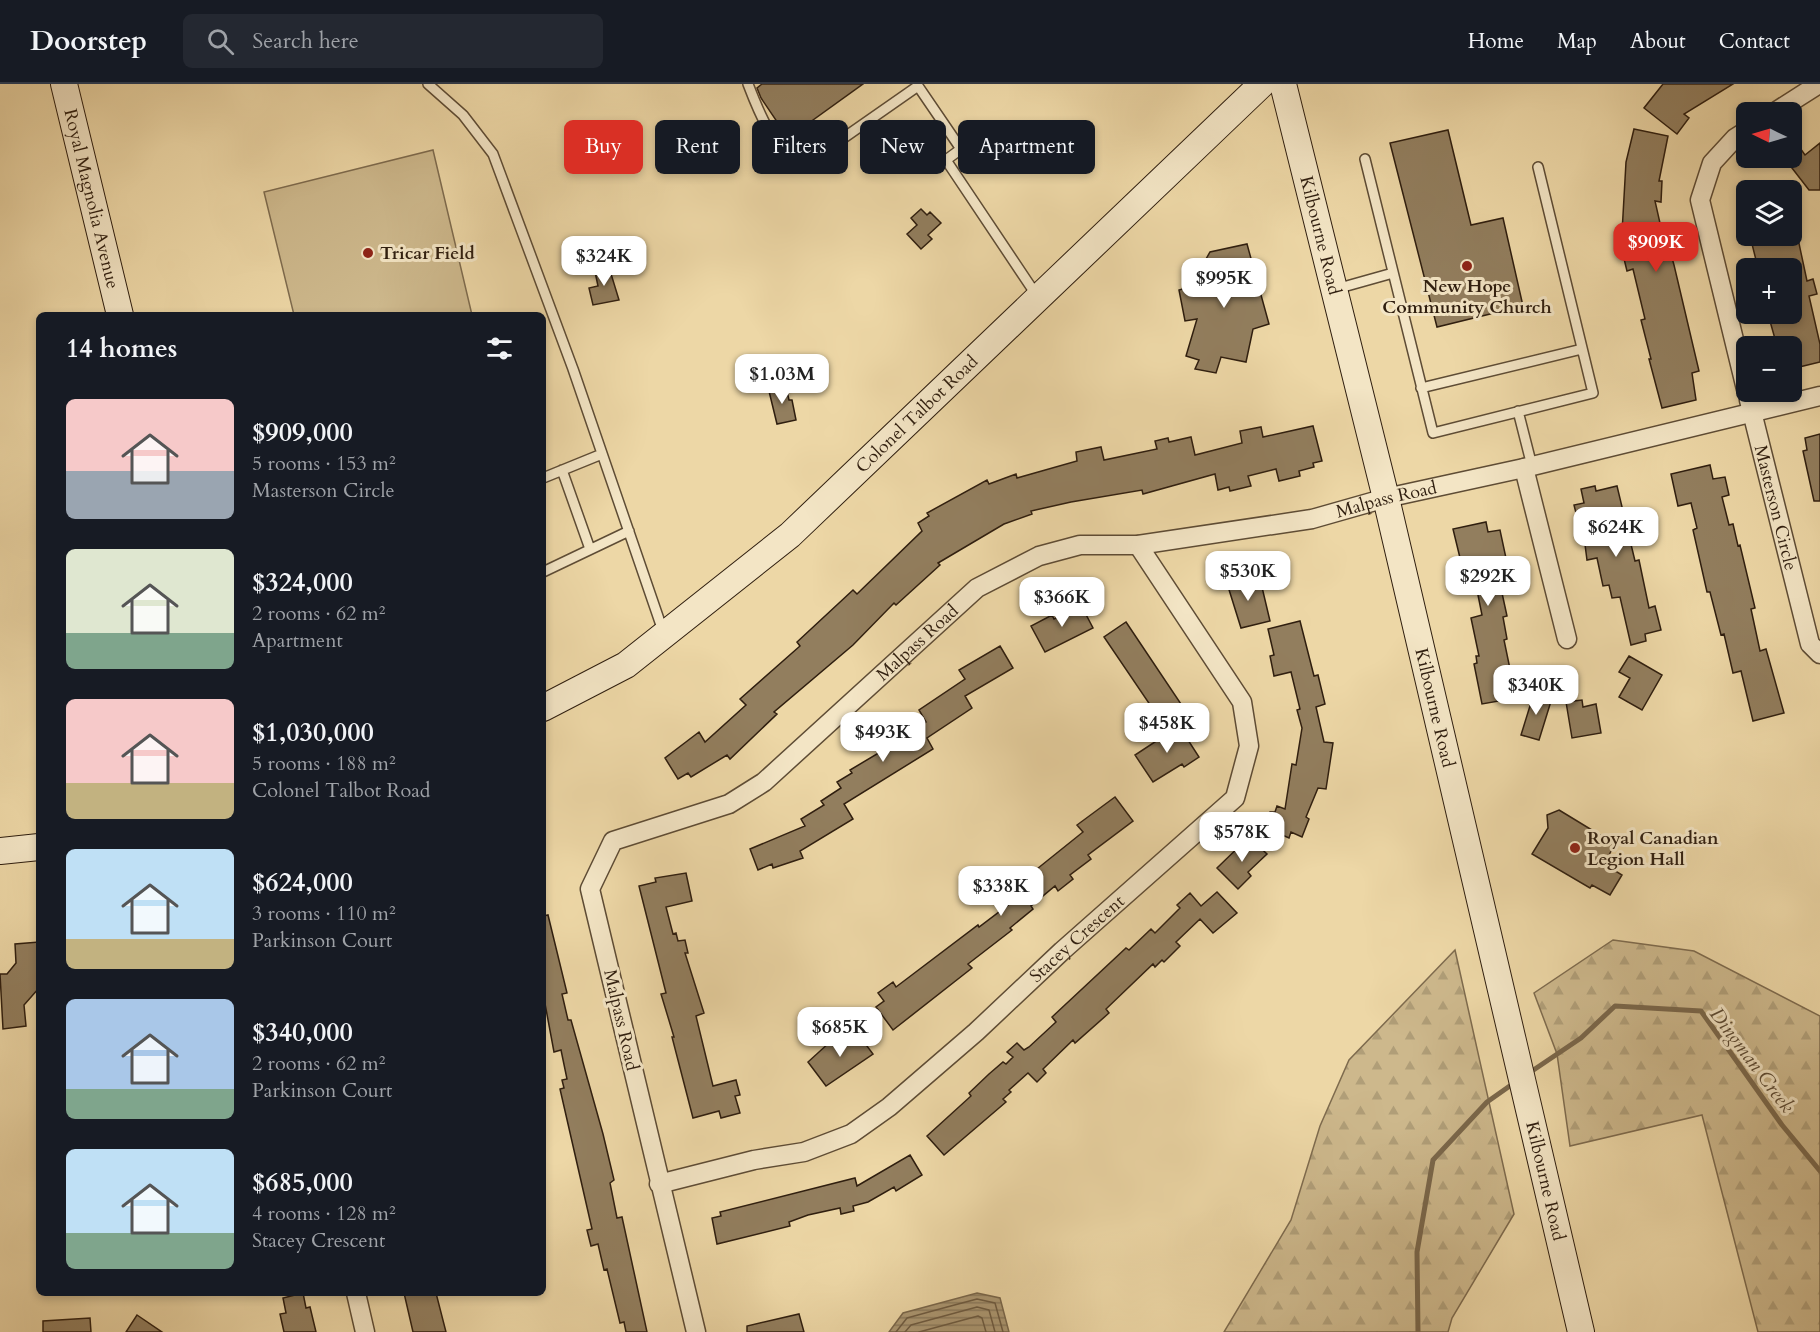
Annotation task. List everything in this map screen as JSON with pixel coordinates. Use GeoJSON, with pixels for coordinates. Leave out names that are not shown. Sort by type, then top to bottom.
{"type":"FeatureCollection","features":[{"type":"Feature","properties":{"kind":"street","name":"Royal Magnolia Avenue"},"geometry":{"type":"LineString","coordinates":[[64,84],[119,312]]}},
{"type":"Feature","properties":{"kind":"street","name":"Colonel Talbot Road"},"geometry":{"type":"LineString","coordinates":[[546,706],[626,665],[665,637],[790,534],[1262,84]]}},
{"type":"Feature","properties":{"kind":"street","name":"Kilbourne Road"},"geometry":{"type":"LineString","coordinates":[[1283,84],[1386,498],[1581,1332]]}},
{"type":"Feature","properties":{"kind":"street"},"geometry":{"type":"LineString","coordinates":[[1791,102],[1819,84]]}},
{"type":"Feature","properties":{"kind":"street","name":"Masterson Circle"},"geometry":{"type":"LineString","coordinates":[[1736,137],[1712,163],[1700,200],[1736,349]]}},
{"type":"Feature","properties":{"kind":"street","name":"Malpass Road"},"geometry":{"type":"LineString","coordinates":[[696,1332],[590,889],[613,841],[729,804],[764,782],[977,588],[1039,556],[1080,545],[1138,545],[1312,519],[1386,498],[1528,467],[1820,396]]}},
{"type":"Feature","properties":{"kind":"street","name":"Masterson Circle"},"geometry":{"type":"LineString","coordinates":[[1749,402],[1810,644],[1820,654]]}},
{"type":"Feature","properties":{"kind":"street"},"geometry":{"type":"LineString","coordinates":[[1528,467],[1567,639]]}},
{"type":"Feature","properties":{"kind":"street","name":"Stacey Crescent"},"geometry":{"type":"LineString","coordinates":[[659,1184],[754,1160],[804,1152],[851,1134],[889,1107],[976,1032],[1062,951],[1235,798],[1249,746],[1242,702],[1138,545]]}},
{"type":"Feature","properties":{"kind":"street"},"geometry":{"type":"LineString","coordinates":[[0,851],[36,847]]}},
{"type":"Feature","properties":{"kind":"street"},"geometry":{"type":"LineString","coordinates":[[357,1296],[365,1332]]}},
{"type":"Feature","properties":{"kind":"lane"},"geometry":{"type":"LineString","coordinates":[[428,84],[463,115],[493,154],[602,454],[665,637]]}},
{"type":"Feature","properties":{"kind":"lane"},"geometry":{"type":"LineString","coordinates":[[748,84],[755,102],[787,159],[802,167],[917,85],[961,149],[946,160],[1038,298]]}},
{"type":"Feature","properties":{"kind":"lane"},"geometry":{"type":"LineString","coordinates":[[1365,159],[1432,433],[1593,393],[1538,168]]}},
{"type":"Feature","properties":{"kind":"lane"},"geometry":{"type":"LineString","coordinates":[[1334,289],[1393,273]]}},
{"type":"Feature","properties":{"kind":"lane"},"geometry":{"type":"LineString","coordinates":[[1421,388],[1582,349]]}},
{"type":"Feature","properties":{"kind":"lane"},"geometry":{"type":"LineString","coordinates":[[1518,411],[1528,467]]}},
{"type":"Feature","properties":{"kind":"lane"},"geometry":{"type":"LineString","coordinates":[[546,477],[602,454]]}},
{"type":"Feature","properties":{"kind":"lane"},"geometry":{"type":"LineString","coordinates":[[562,470],[590,549]]}},
{"type":"Feature","properties":{"kind":"lane"},"geometry":{"type":"LineString","coordinates":[[546,571],[629,531]]}},
{"type":"Feature","properties":{"kind":"green space","name":"Tricar Field"},"geometry":{"type":"Polygon","coordinates":[[[433,150],[471,312],[293,312],[264,192],[433,150]]]}},
{"type":"Feature","properties":{"kind":"green space"},"geometry":{"type":"Polygon","coordinates":[[[1613,940],[1694,951],[1820,1016],[1820,1332],[1758,1332],[1702,1115],[1570,1146],[1557,1054],[1534,993],[1613,940]]]}},
{"type":"Feature","properties":{"kind":"green space"},"geometry":{"type":"Polygon","coordinates":[[[1455,950],[1514,1214],[1452,1318],[1448,1332],[1224,1332],[1291,1220],[1320,1126],[1349,1060],[1455,950]]]}},
{"type":"Feature","properties":{"kind":"water"},"geometry":{"type":"Polygon","coordinates":[[[977,1293],[1000,1298],[1009,1332],[889,1332],[903,1313],[977,1293]]]}},
{"type":"Feature","properties":{"kind":"building"},"geometry":{"type":"Polygon","coordinates":[[[762,84],[863,84],[813,120],[776,120],[757,88],[762,84]]]}},
{"type":"Feature","properties":{"kind":"building"},"geometry":{"type":"Polygon","coordinates":[[[1663,84],[1733,84],[1684,114],[1689,118],[1677,134],[1644,108],[1663,84]]]}},
{"type":"Feature","properties":{"kind":"building"},"geometry":{"type":"Polygon","coordinates":[[[1634,129],[1668,136],[1659,181],[1662,181],[1661,202],[1655,201],[1664,241],[1667,240],[1674,265],[1699,371],[1692,373],[1696,400],[1662,408],[1649,359],[1651,359],[1641,320],[1645,319],[1633,269],[1627,271],[1618,234],[1622,233],[1626,162],[1634,129]]]}},
{"type":"Feature","properties":{"kind":"building","name":"New Hope Community Church"},"geometry":{"type":"Polygon","coordinates":[[[1448,130],[1471,225],[1503,218],[1523,306],[1437,327],[1390,143],[1448,130]]]}},
{"type":"Feature","properties":{"kind":"building"},"geometry":{"type":"Polygon","coordinates":[[[1820,143],[1820,190],[1809,190],[1792,168],[1802,168],[1802,151],[1805,155],[1820,143]]]}},
{"type":"Feature","properties":{"kind":"building"},"geometry":{"type":"Polygon","coordinates":[[[921,209],[927,215],[930,212],[941,223],[928,235],[932,239],[921,249],[907,234],[917,225],[911,218],[921,209]]]}},
{"type":"Feature","properties":{"kind":"building"},"geometry":{"type":"Polygon","coordinates":[[[1247,244],[1269,324],[1253,329],[1246,362],[1221,357],[1216,373],[1195,369],[1199,360],[1186,356],[1197,319],[1185,321],[1179,290],[1212,281],[1206,259],[1210,252],[1247,244]]]}},
{"type":"Feature","properties":{"kind":"building"},"geometry":{"type":"Polygon","coordinates":[[[1752,246],[1800,246],[1807,281],[1813,279],[1817,294],[1809,296],[1820,344],[1820,362],[1802,366],[1802,336],[1774,336],[1771,324],[1802,324],[1802,258],[1756,258],[1752,246]]]}},
{"type":"Feature","properties":{"kind":"building"},"geometry":{"type":"Polygon","coordinates":[[[608,264],[619,300],[593,305],[589,288],[598,286],[594,267],[608,264]]]}},
{"type":"Feature","properties":{"kind":"building"},"geometry":{"type":"Polygon","coordinates":[[[782,384],[789,400],[792,400],[796,420],[777,424],[768,387],[782,384]]]}},
{"type":"Feature","properties":{"kind":"building"},"geometry":{"type":"Polygon","coordinates":[[[1313,426],[1322,461],[1313,463],[1314,467],[1299,471],[1300,476],[1279,481],[1276,469],[1248,476],[1251,486],[1230,491],[1229,487],[1218,490],[1215,474],[1143,494],[1142,490],[1031,511],[1032,514],[1004,524],[938,563],[940,565],[896,605],[894,603],[853,645],[774,712],[777,714],[730,759],[727,755],[691,777],[688,773],[678,779],[665,758],[699,732],[705,742],[746,705],[740,699],[800,646],[797,642],[853,590],[857,594],[922,531],[918,523],[929,516],[927,513],[987,480],[989,484],[1016,474],[1017,478],[1077,461],[1076,452],[1101,447],[1104,460],[1157,449],[1155,441],[1168,438],[1169,442],[1191,437],[1195,455],[1242,443],[1240,431],[1261,427],[1263,437],[1313,426]]]}},
{"type":"Feature","properties":{"kind":"building"},"geometry":{"type":"Polygon","coordinates":[[[1820,434],[1820,501],[1814,501],[1803,451],[1807,450],[1805,438],[1820,434]]]}},
{"type":"Feature","properties":{"kind":"building"},"geometry":{"type":"Polygon","coordinates":[[[1710,465],[1713,479],[1725,477],[1729,495],[1722,497],[1729,525],[1733,524],[1738,546],[1740,545],[1755,608],[1751,609],[1760,651],[1766,649],[1784,713],[1753,721],[1741,671],[1733,673],[1724,634],[1721,635],[1710,592],[1707,592],[1693,530],[1697,528],[1691,503],[1678,506],[1671,474],[1710,465]]]}},
{"type":"Feature","properties":{"kind":"building"},"geometry":{"type":"Polygon","coordinates":[[[1595,486],[1596,491],[1617,486],[1635,561],[1639,560],[1649,608],[1655,606],[1661,630],[1645,634],[1646,641],[1631,645],[1620,597],[1612,598],[1609,585],[1603,586],[1597,558],[1587,560],[1582,521],[1578,521],[1574,505],[1584,503],[1581,489],[1595,486]]]}},
{"type":"Feature","properties":{"kind":"building"},"geometry":{"type":"Polygon","coordinates":[[[1486,522],[1488,532],[1500,530],[1513,591],[1502,593],[1507,616],[1503,617],[1507,639],[1504,640],[1516,698],[1482,704],[1474,664],[1477,663],[1476,656],[1479,656],[1471,618],[1482,615],[1477,590],[1468,591],[1453,529],[1486,522]]]}},
{"type":"Feature","properties":{"kind":"building"},"geometry":{"type":"Polygon","coordinates":[[[1246,575],[1249,586],[1261,583],[1270,621],[1241,628],[1226,580],[1246,575]]]}},
{"type":"Feature","properties":{"kind":"building"},"geometry":{"type":"Polygon","coordinates":[[[1081,605],[1093,628],[1045,652],[1031,626],[1052,615],[1054,619],[1081,605]]]}},
{"type":"Feature","properties":{"kind":"building"},"geometry":{"type":"Polygon","coordinates":[[[1300,621],[1314,676],[1318,675],[1325,704],[1316,707],[1324,742],[1333,743],[1326,789],[1318,788],[1306,817],[1309,819],[1302,837],[1291,832],[1289,838],[1264,827],[1270,812],[1275,812],[1277,806],[1285,809],[1292,764],[1296,765],[1302,728],[1291,672],[1274,676],[1270,656],[1274,655],[1268,629],[1300,621]]]}},
{"type":"Feature","properties":{"kind":"building"},"geometry":{"type":"Polygon","coordinates":[[[1126,622],[1183,707],[1161,721],[1104,637],[1126,622]]]}},
{"type":"Feature","properties":{"kind":"building"},"geometry":{"type":"Polygon","coordinates":[[[1000,646],[1013,668],[965,696],[972,708],[927,738],[933,749],[844,804],[853,819],[800,851],[803,858],[773,868],[772,864],[758,870],[750,849],[805,826],[801,819],[824,805],[821,801],[841,788],[837,782],[852,773],[850,770],[882,751],[877,744],[892,735],[895,740],[926,722],[919,710],[965,679],[959,670],[1000,646]]]}},
{"type":"Feature","properties":{"kind":"building"},"geometry":{"type":"Polygon","coordinates":[[[1629,656],[1662,675],[1642,710],[1619,697],[1630,678],[1619,672],[1629,656]]]}},
{"type":"Feature","properties":{"kind":"building"},"geometry":{"type":"Polygon","coordinates":[[[1534,693],[1552,698],[1539,740],[1521,735],[1534,693]]]}},
{"type":"Feature","properties":{"kind":"building"},"geometry":{"type":"Polygon","coordinates":[[[1582,700],[1583,707],[1596,704],[1601,733],[1572,738],[1566,702],[1582,700]]]}},
{"type":"Feature","properties":{"kind":"building"},"geometry":{"type":"Polygon","coordinates":[[[1179,726],[1199,757],[1184,767],[1182,764],[1153,782],[1135,755],[1179,726]]]}},
{"type":"Feature","properties":{"kind":"building"},"geometry":{"type":"Polygon","coordinates":[[[1115,797],[1133,821],[1088,855],[1091,859],[1070,875],[1073,879],[1058,891],[1055,886],[1031,906],[1033,909],[1010,928],[1012,930],[968,964],[972,968],[893,1030],[876,1007],[884,1001],[878,993],[893,982],[896,987],[1008,905],[997,891],[1012,879],[1017,885],[1083,832],[1077,825],[1115,797]]]}},
{"type":"Feature","properties":{"kind":"building","name":"Royal Canadian Legion Hall"},"geometry":{"type":"Polygon","coordinates":[[[1559,810],[1615,844],[1604,864],[1622,875],[1610,895],[1592,885],[1590,888],[1532,854],[1548,828],[1547,815],[1559,810]]]}},
{"type":"Feature","properties":{"kind":"building"},"geometry":{"type":"Polygon","coordinates":[[[1249,837],[1267,854],[1248,872],[1251,876],[1238,889],[1217,868],[1249,837]]]}},
{"type":"Feature","properties":{"kind":"building"},"geometry":{"type":"Polygon","coordinates":[[[686,873],[692,901],[666,907],[673,934],[676,933],[678,941],[685,940],[688,953],[685,953],[704,1013],[696,1016],[713,1086],[736,1080],[740,1095],[735,1096],[740,1113],[721,1118],[719,1111],[693,1118],[672,1037],[674,1037],[661,994],[666,993],[639,886],[656,882],[655,878],[686,873]]]}},
{"type":"Feature","properties":{"kind":"building"},"geometry":{"type":"Polygon","coordinates":[[[1217,892],[1237,913],[1213,933],[1200,919],[1176,942],[1180,946],[1164,962],[1162,960],[1155,967],[1153,964],[1106,1009],[1109,1013],[1075,1043],[1073,1040],[1043,1069],[1046,1073],[1037,1082],[1028,1073],[1009,1090],[1011,1092],[1003,1099],[1006,1102],[944,1155],[927,1136],[971,1096],[969,1093],[989,1074],[1013,1057],[1007,1052],[1017,1043],[1024,1050],[1029,1047],[1056,1022],[1052,1017],[1126,948],[1129,950],[1151,929],[1155,933],[1180,908],[1177,905],[1190,893],[1201,906],[1217,892]]]}},
{"type":"Feature","properties":{"kind":"building"},"geometry":{"type":"Polygon","coordinates":[[[546,915],[548,915],[567,993],[562,994],[568,1020],[571,1020],[603,1134],[614,1180],[610,1183],[617,1218],[622,1217],[647,1332],[626,1332],[624,1322],[620,1323],[607,1269],[604,1270],[598,1244],[591,1246],[587,1230],[592,1229],[560,1089],[564,1088],[562,1080],[567,1079],[561,1050],[554,1052],[546,1009],[546,915]]]}},
{"type":"Feature","properties":{"kind":"building"},"geometry":{"type":"Polygon","coordinates":[[[36,942],[36,991],[24,1005],[26,1026],[3,1029],[0,974],[7,974],[16,963],[15,944],[36,942]]]}},
{"type":"Feature","properties":{"kind":"building"},"geometry":{"type":"Polygon","coordinates":[[[855,1030],[873,1054],[826,1086],[808,1062],[831,1041],[834,1045],[855,1030]]]}},
{"type":"Feature","properties":{"kind":"building"},"geometry":{"type":"Polygon","coordinates":[[[910,1155],[922,1175],[896,1191],[894,1187],[868,1202],[853,1206],[854,1211],[841,1214],[840,1208],[808,1215],[789,1222],[790,1226],[717,1244],[712,1218],[721,1216],[720,1212],[855,1178],[857,1186],[910,1155]]]}},
{"type":"Feature","properties":{"kind":"building"},"geometry":{"type":"Polygon","coordinates":[[[304,1296],[306,1308],[310,1307],[316,1332],[284,1332],[280,1314],[286,1313],[283,1298],[304,1296]]]}},
{"type":"Feature","properties":{"kind":"building"},"geometry":{"type":"Polygon","coordinates":[[[405,1296],[437,1296],[446,1332],[413,1332],[405,1296]]]}},
{"type":"Feature","properties":{"kind":"building"},"geometry":{"type":"Polygon","coordinates":[[[799,1314],[804,1332],[747,1332],[747,1326],[799,1314]]]}},
{"type":"Feature","properties":{"kind":"building"},"geometry":{"type":"Polygon","coordinates":[[[137,1315],[162,1332],[126,1332],[137,1315]]]}},
{"type":"Feature","properties":{"kind":"building"},"geometry":{"type":"Polygon","coordinates":[[[90,1318],[91,1332],[43,1332],[43,1321],[90,1318]]]}},
{"type":"Feature","properties":{"kind":"waterway","name":"Dingman Creek"},"geometry":{"type":"LineString","coordinates":[[1529,1073],[1581,1038],[1615,1006],[1701,1011],[1782,1125],[1820,1171]]}},
{"type":"Feature","properties":{"kind":"waterway"},"geometry":{"type":"LineString","coordinates":[[1418,1332],[1417,1252],[1433,1160],[1487,1102],[1514,1083]]}},
{"type":"Feature","properties":{"kind":"place","name":"Tricar Field"},"geometry":{"type":"Point","coordinates":[368,253]}},
{"type":"Feature","properties":{"kind":"place","name":"New Hope Community Church"},"geometry":{"type":"Point","coordinates":[1467,266]}},
{"type":"Feature","properties":{"kind":"place","name":"Royal Canadian Legion Hall"},"geometry":{"type":"Point","coordinates":[1575,848]}}]}
